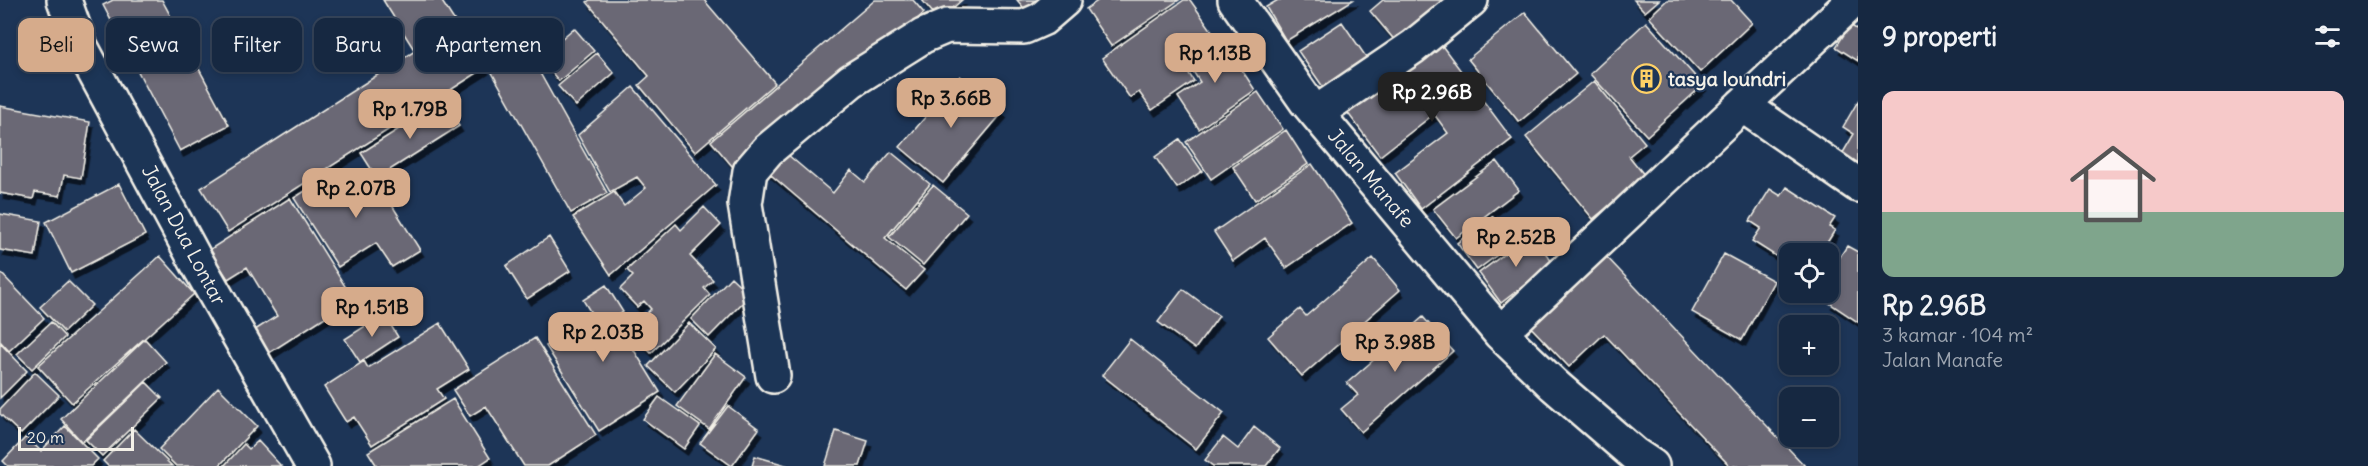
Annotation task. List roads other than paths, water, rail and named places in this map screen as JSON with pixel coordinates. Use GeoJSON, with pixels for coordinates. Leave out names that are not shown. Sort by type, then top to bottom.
{"type":"FeatureCollection","features":[{"type":"Feature","properties":{"kind":"street","name":"Jalan Dua Lontar"},"geometry":{"type":"LineString","coordinates":[[64,0],[80,45],[195,259],[313,466]]}},
{"type":"Feature","properties":{"kind":"street"},"geometry":{"type":"LineString","coordinates":[[773,376],[744,204],[750,171],[768,150],[851,81],[923,36],[947,26],[1024,27],[1042,19],[1064,0]]}},
{"type":"Feature","properties":{"kind":"street","name":"Jalan Manafe"},"geometry":{"type":"LineString","coordinates":[[1235,0],[1316,113],[1500,333],[1554,385],[1634,454],[1652,466]]}},
{"type":"Feature","properties":{"kind":"street"},"geometry":{"type":"LineString","coordinates":[[1316,113],[1413,47],[1471,0]]}},
{"type":"Feature","properties":{"kind":"street"},"geometry":{"type":"LineString","coordinates":[[1500,333],[1854,0]]}},
{"type":"Feature","properties":{"kind":"street"},"geometry":{"type":"LineString","coordinates":[[1742,105],[1858,185]]}},
{"type":"Feature","properties":{"kind":"place","name":"tasya loundri"},"geometry":{"type":"Point","coordinates":[1647,79]}}]}
